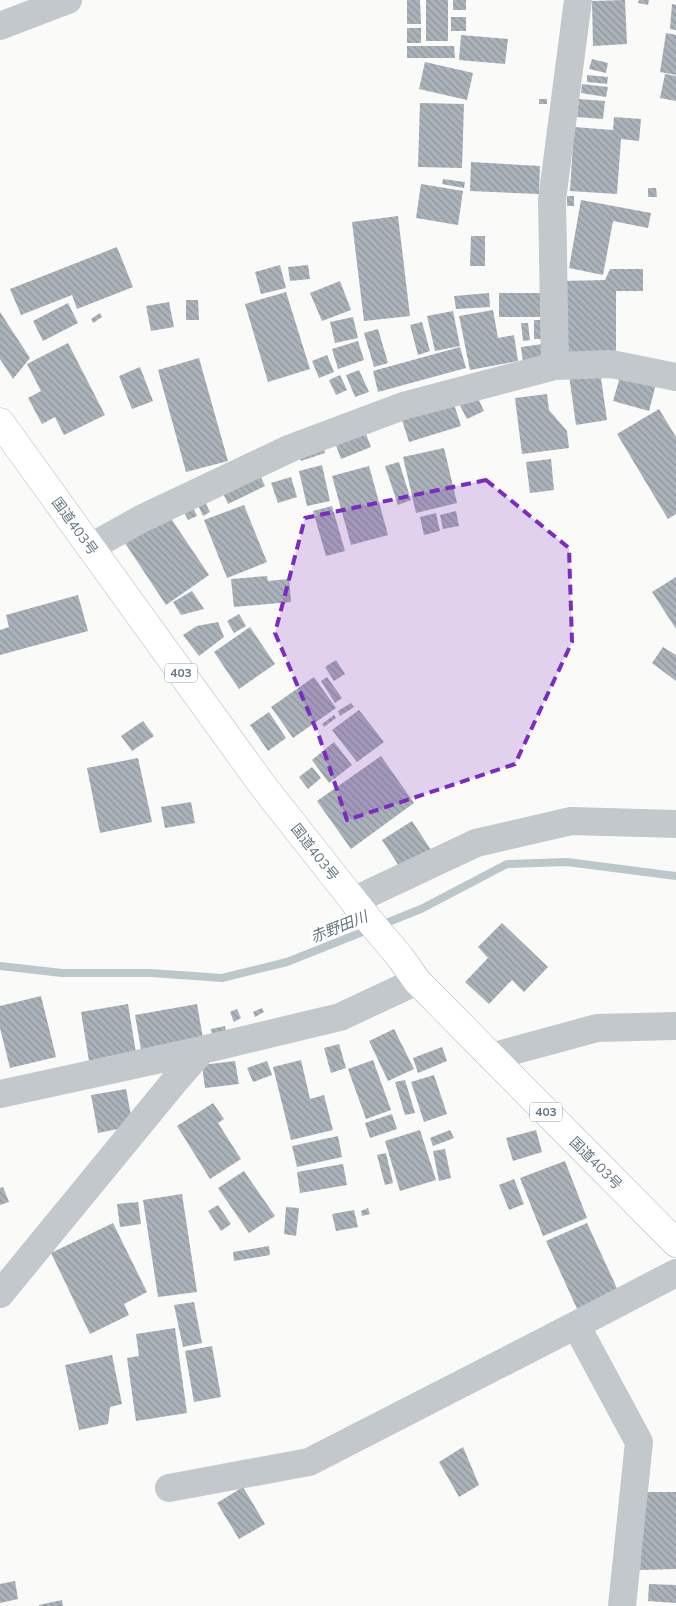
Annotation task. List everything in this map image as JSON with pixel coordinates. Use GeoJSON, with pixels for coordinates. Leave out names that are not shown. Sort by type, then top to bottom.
{"type":"FeatureCollection","features":[{"type":"Feature","properties":{"kind":"highway","name":"国道403号"},"geometry":{"type":"LineString","coordinates":[[0,422],[263,786],[360,910],[400,957],[417,981],[676,1243]]}},
{"type":"Feature","properties":{"kind":"street"},"geometry":{"type":"LineString","coordinates":[[0,26],[68,0]]}},
{"type":"Feature","properties":{"kind":"street"},"geometry":{"type":"LineString","coordinates":[[555,366],[552,200],[578,0]]}},
{"type":"Feature","properties":{"kind":"street"},"geometry":{"type":"LineString","coordinates":[[91,547],[141,519],[292,448],[403,406],[555,366],[611,364],[676,377]]}},
{"type":"Feature","properties":{"kind":"street"},"geometry":{"type":"LineString","coordinates":[[360,910],[476,843],[571,821],[676,824]]}},
{"type":"Feature","properties":{"kind":"street"},"geometry":{"type":"LineString","coordinates":[[0,1094],[202,1050],[340,1017],[417,981]]}},
{"type":"Feature","properties":{"kind":"street"},"geometry":{"type":"LineString","coordinates":[[491,1057],[597,1028],[676,1026]]}},
{"type":"Feature","properties":{"kind":"street"},"geometry":{"type":"LineString","coordinates":[[0,1294],[202,1050]]}},
{"type":"Feature","properties":{"kind":"street"},"geometry":{"type":"LineString","coordinates":[[169,1488],[309,1462],[676,1273]]}},
{"type":"Feature","properties":{"kind":"street"},"geometry":{"type":"LineString","coordinates":[[576,1325],[639,1442],[622,1606]]}},
{"type":"Feature","properties":{"kind":"highlighted area"},"geometry":{"type":"Polygon","coordinates":[[[486,480],[569,548],[572,642],[515,764],[347,820],[319,736],[275,633],[305,518],[486,480]]]}},
{"type":"Feature","properties":{"kind":"building"},"geometry":{"type":"Polygon","coordinates":[[[407,0],[420,0],[421,24],[407,24],[407,0]]]}},
{"type":"Feature","properties":{"kind":"building"},"geometry":{"type":"Polygon","coordinates":[[[426,0],[448,0],[448,41],[426,41],[426,0]]]}},
{"type":"Feature","properties":{"kind":"building"},"geometry":{"type":"Polygon","coordinates":[[[453,0],[466,0],[466,10],[453,10],[453,0]]]}},
{"type":"Feature","properties":{"kind":"building"},"geometry":{"type":"Polygon","coordinates":[[[625,0],[627,44],[593,46],[592,1],[625,0]]]}},
{"type":"Feature","properties":{"kind":"building"},"geometry":{"type":"Polygon","coordinates":[[[639,0],[649,0],[648,5],[638,3],[639,0]]]}},
{"type":"Feature","properties":{"kind":"building"},"geometry":{"type":"Polygon","coordinates":[[[672,4],[676,5],[676,30],[670,29],[672,4]]]}},
{"type":"Feature","properties":{"kind":"building"},"geometry":{"type":"Polygon","coordinates":[[[451,17],[466,17],[466,31],[451,31],[451,17]]]}},
{"type":"Feature","properties":{"kind":"building"},"geometry":{"type":"Polygon","coordinates":[[[407,28],[421,28],[421,43],[407,43],[407,28]]]}},
{"type":"Feature","properties":{"kind":"building"},"geometry":{"type":"Polygon","coordinates":[[[666,33],[676,35],[676,75],[660,72],[666,33]]]}},
{"type":"Feature","properties":{"kind":"building"},"geometry":{"type":"Polygon","coordinates":[[[461,35],[508,39],[505,64],[459,60],[461,35]]]}},
{"type":"Feature","properties":{"kind":"building"},"geometry":{"type":"Polygon","coordinates":[[[407,46],[454,46],[455,58],[407,58],[407,46]]]}},
{"type":"Feature","properties":{"kind":"building"},"geometry":{"type":"Polygon","coordinates":[[[592,59],[608,63],[606,73],[589,69],[592,59]]]}},
{"type":"Feature","properties":{"kind":"building"},"geometry":{"type":"Polygon","coordinates":[[[425,62],[473,73],[467,100],[419,89],[425,62]]]}},
{"type":"Feature","properties":{"kind":"building"},"geometry":{"type":"Polygon","coordinates":[[[665,74],[676,76],[676,101],[660,98],[665,74]]]}},
{"type":"Feature","properties":{"kind":"building"},"geometry":{"type":"Polygon","coordinates":[[[587,75],[608,77],[607,84],[587,82],[587,75]]]}},
{"type":"Feature","properties":{"kind":"building"},"geometry":{"type":"Polygon","coordinates":[[[582,84],[608,87],[606,97],[581,93],[582,84]]]}},
{"type":"Feature","properties":{"kind":"building"},"geometry":{"type":"Polygon","coordinates":[[[539,99],[547,99],[547,104],[539,104],[539,99]]]}},
{"type":"Feature","properties":{"kind":"building"},"geometry":{"type":"Polygon","coordinates":[[[579,99],[605,101],[603,119],[577,117],[579,99]]]}},
{"type":"Feature","properties":{"kind":"building"},"geometry":{"type":"Polygon","coordinates":[[[420,103],[464,104],[462,168],[418,167],[420,103]]]}},
{"type":"Feature","properties":{"kind":"building"},"geometry":{"type":"Polygon","coordinates":[[[614,117],[641,119],[639,141],[621,139],[617,194],[570,191],[574,127],[613,130],[614,117]]]}},
{"type":"Feature","properties":{"kind":"building"},"geometry":{"type":"Polygon","coordinates":[[[471,162],[540,166],[539,194],[470,191],[471,162]]]}},
{"type":"Feature","properties":{"kind":"building"},"geometry":{"type":"Polygon","coordinates":[[[443,179],[465,182],[464,188],[442,184],[443,179]]]}},
{"type":"Feature","properties":{"kind":"building"},"geometry":{"type":"Polygon","coordinates":[[[421,184],[463,191],[458,225],[416,218],[421,184]]]}},
{"type":"Feature","properties":{"kind":"building"},"geometry":{"type":"Polygon","coordinates":[[[648,188],[656,188],[657,197],[648,197],[648,188]]]}},
{"type":"Feature","properties":{"kind":"building"},"geometry":{"type":"Polygon","coordinates":[[[567,196],[574,196],[574,206],[567,206],[567,196]]]}},
{"type":"Feature","properties":{"kind":"building"},"geometry":{"type":"Polygon","coordinates":[[[581,200],[651,213],[648,228],[613,221],[603,275],[569,268],[581,200]]]}},
{"type":"Feature","properties":{"kind":"building"},"geometry":{"type":"Polygon","coordinates":[[[398,216],[410,316],[364,321],[352,222],[398,216]]]}},
{"type":"Feature","properties":{"kind":"building"},"geometry":{"type":"Polygon","coordinates":[[[471,236],[485,236],[485,266],[470,266],[471,236]]]}},
{"type":"Feature","properties":{"kind":"building"},"geometry":{"type":"Polygon","coordinates":[[[117,247],[133,287],[77,309],[72,295],[21,315],[10,289],[117,247]]]}},
{"type":"Feature","properties":{"kind":"building"},"geometry":{"type":"Polygon","coordinates":[[[280,265],[286,288],[261,294],[255,272],[280,265]]]}},
{"type":"Feature","properties":{"kind":"building"},"geometry":{"type":"Polygon","coordinates":[[[308,265],[310,279],[290,281],[288,267],[308,265]]]}},
{"type":"Feature","properties":{"kind":"building"},"geometry":{"type":"Polygon","coordinates":[[[610,269],[643,269],[643,291],[616,291],[616,356],[562,356],[562,281],[605,280],[610,269]]]}},
{"type":"Feature","properties":{"kind":"building"},"geometry":{"type":"Polygon","coordinates":[[[340,281],[351,310],[322,321],[310,293],[340,281]]]}},
{"type":"Feature","properties":{"kind":"building"},"geometry":{"type":"Polygon","coordinates":[[[286,292],[310,369],[268,382],[245,304],[286,292]]]}},
{"type":"Feature","properties":{"kind":"building"},"geometry":{"type":"Polygon","coordinates":[[[489,293],[490,307],[456,309],[454,296],[489,293]]]}},
{"type":"Feature","properties":{"kind":"building"},"geometry":{"type":"Polygon","coordinates":[[[499,293],[547,293],[548,317],[499,317],[499,293]]]}},
{"type":"Feature","properties":{"kind":"building"},"geometry":{"type":"Polygon","coordinates":[[[186,300],[198,300],[199,320],[186,320],[186,300]]]}},
{"type":"Feature","properties":{"kind":"building"},"geometry":{"type":"Polygon","coordinates":[[[169,302],[174,327],[151,331],[146,306],[169,302]]]}},
{"type":"Feature","properties":{"kind":"building"},"geometry":{"type":"Polygon","coordinates":[[[68,303],[78,323],[43,341],[33,321],[68,303]]]}},
{"type":"Feature","properties":{"kind":"building"},"geometry":{"type":"Polygon","coordinates":[[[493,310],[498,338],[514,335],[518,361],[470,370],[459,316],[493,310]]]}},
{"type":"Feature","properties":{"kind":"building"},"geometry":{"type":"Polygon","coordinates":[[[453,311],[460,346],[435,351],[427,316],[453,311]]]}},
{"type":"Feature","properties":{"kind":"building"},"geometry":{"type":"Polygon","coordinates":[[[0,312],[30,358],[13,379],[0,359],[0,312]]]}},
{"type":"Feature","properties":{"kind":"building"},"geometry":{"type":"Polygon","coordinates":[[[100,313],[102,317],[93,323],[91,319],[100,313]]]}},
{"type":"Feature","properties":{"kind":"building"},"geometry":{"type":"Polygon","coordinates":[[[353,317],[358,338],[335,343],[330,322],[353,317]]]}},
{"type":"Feature","properties":{"kind":"building"},"geometry":{"type":"Polygon","coordinates":[[[534,320],[546,320],[546,339],[534,339],[534,320]]]}},
{"type":"Feature","properties":{"kind":"building"},"geometry":{"type":"Polygon","coordinates":[[[422,322],[430,351],[418,355],[410,325],[422,322]]]}},
{"type":"Feature","properties":{"kind":"building"},"geometry":{"type":"Polygon","coordinates":[[[521,323],[528,323],[530,340],[523,341],[521,323]]]}},
{"type":"Feature","properties":{"kind":"building"},"geometry":{"type":"Polygon","coordinates":[[[378,329],[388,363],[374,367],[364,333],[378,329]]]}},
{"type":"Feature","properties":{"kind":"building"},"geometry":{"type":"Polygon","coordinates":[[[358,341],[364,360],[338,369],[332,349],[358,341]]]}},
{"type":"Feature","properties":{"kind":"building"},"geometry":{"type":"Polygon","coordinates":[[[68,343],[105,415],[64,435],[55,417],[42,424],[28,398],[41,391],[27,364],[68,343]]]}},
{"type":"Feature","properties":{"kind":"building"},"geometry":{"type":"Polygon","coordinates":[[[543,344],[545,359],[523,362],[521,347],[543,344]]]}},
{"type":"Feature","properties":{"kind":"building"},"geometry":{"type":"Polygon","coordinates":[[[460,347],[466,368],[378,392],[373,371],[460,347]]]}},
{"type":"Feature","properties":{"kind":"building"},"geometry":{"type":"Polygon","coordinates":[[[327,355],[334,372],[319,378],[312,361],[327,355]]]}},
{"type":"Feature","properties":{"kind":"building"},"geometry":{"type":"Polygon","coordinates":[[[199,358],[228,461],[186,472],[158,370],[199,358]]]}},
{"type":"Feature","properties":{"kind":"building"},"geometry":{"type":"Polygon","coordinates":[[[140,367],[153,401],[132,409],[119,376],[140,367]]]}},
{"type":"Feature","properties":{"kind":"building"},"geometry":{"type":"Polygon","coordinates":[[[359,370],[369,392],[355,397],[346,375],[359,370]]]}},
{"type":"Feature","properties":{"kind":"building"},"geometry":{"type":"Polygon","coordinates":[[[622,370],[657,380],[649,411],[613,401],[622,370]]]}},
{"type":"Feature","properties":{"kind":"building"},"geometry":{"type":"Polygon","coordinates":[[[600,371],[607,420],[576,425],[569,375],[600,371]]]}},
{"type":"Feature","properties":{"kind":"building"},"geometry":{"type":"Polygon","coordinates":[[[340,375],[347,390],[336,395],[329,380],[340,375]]]}},
{"type":"Feature","properties":{"kind":"building"},"geometry":{"type":"Polygon","coordinates":[[[476,394],[484,411],[467,419],[458,402],[476,394]]]}},
{"type":"Feature","properties":{"kind":"building"},"geometry":{"type":"Polygon","coordinates":[[[547,394],[549,410],[567,431],[569,448],[522,454],[515,398],[547,394]]]}},
{"type":"Feature","properties":{"kind":"building"},"geometry":{"type":"Polygon","coordinates":[[[453,401],[461,426],[409,442],[401,417],[453,401]]]}},
{"type":"Feature","properties":{"kind":"building"},"geometry":{"type":"Polygon","coordinates":[[[659,409],[676,437],[676,514],[668,519],[617,434],[659,409]]]}},
{"type":"Feature","properties":{"kind":"building"},"geometry":{"type":"Polygon","coordinates":[[[364,429],[371,447],[341,459],[334,440],[364,429]]]}},
{"type":"Feature","properties":{"kind":"building"},"geometry":{"type":"Polygon","coordinates":[[[322,443],[325,453],[301,461],[297,452],[322,443]]]}},
{"type":"Feature","properties":{"kind":"building"},"geometry":{"type":"Polygon","coordinates":[[[444,448],[457,503],[416,513],[403,457],[444,448]]]}},
{"type":"Feature","properties":{"kind":"building"},"geometry":{"type":"Polygon","coordinates":[[[551,459],[554,490],[530,493],[526,462],[551,459]]]}},
{"type":"Feature","properties":{"kind":"building"},"geometry":{"type":"Polygon","coordinates":[[[399,462],[411,500],[398,505],[385,466],[399,462]]]}},
{"type":"Feature","properties":{"kind":"building"},"geometry":{"type":"Polygon","coordinates":[[[322,465],[330,501],[307,506],[299,471],[322,465]]]}},
{"type":"Feature","properties":{"kind":"building"},"geometry":{"type":"Polygon","coordinates":[[[369,466],[388,535],[351,545],[332,476],[369,466]]]}},
{"type":"Feature","properties":{"kind":"building"},"geometry":{"type":"Polygon","coordinates":[[[257,469],[265,486],[228,504],[220,487],[257,469]]]}},
{"type":"Feature","properties":{"kind":"building"},"geometry":{"type":"Polygon","coordinates":[[[291,477],[297,497],[278,503],[271,483],[291,477]]]}},
{"type":"Feature","properties":{"kind":"building"},"geometry":{"type":"Polygon","coordinates":[[[204,500],[210,512],[203,516],[197,503],[204,500]]]}},
{"type":"Feature","properties":{"kind":"building"},"geometry":{"type":"Polygon","coordinates":[[[190,501],[197,516],[188,520],[181,506],[190,501]]]}},
{"type":"Feature","properties":{"kind":"building"},"geometry":{"type":"Polygon","coordinates":[[[244,505],[267,562],[227,578],[204,520],[244,505]]]}},
{"type":"Feature","properties":{"kind":"building"},"geometry":{"type":"Polygon","coordinates":[[[332,506],[345,551],[326,556],[313,511],[332,506]]]}},
{"type":"Feature","properties":{"kind":"building"},"geometry":{"type":"Polygon","coordinates":[[[456,511],[459,526],[443,529],[440,515],[456,511]]]}},
{"type":"Feature","properties":{"kind":"building"},"geometry":{"type":"Polygon","coordinates":[[[436,513],[440,531],[424,535],[420,517],[436,513]]]}},
{"type":"Feature","properties":{"kind":"building"},"geometry":{"type":"Polygon","coordinates":[[[168,514],[209,575],[166,605],[125,543],[168,514]]]}},
{"type":"Feature","properties":{"kind":"building"},"geometry":{"type":"Polygon","coordinates":[[[267,576],[268,581],[289,579],[291,602],[234,607],[231,579],[267,576]]]}},
{"type":"Feature","properties":{"kind":"building"},"geometry":{"type":"Polygon","coordinates":[[[676,577],[676,629],[652,592],[676,577]]]}},
{"type":"Feature","properties":{"kind":"building"},"geometry":{"type":"Polygon","coordinates":[[[192,591],[204,609],[181,615],[173,602],[192,591]]]}},
{"type":"Feature","properties":{"kind":"building"},"geometry":{"type":"Polygon","coordinates":[[[78,595],[88,631],[0,655],[0,630],[9,627],[6,615],[78,595]]]}},
{"type":"Feature","properties":{"kind":"building"},"geometry":{"type":"Polygon","coordinates":[[[239,614],[246,626],[234,633],[227,621],[239,614]]]}},
{"type":"Feature","properties":{"kind":"building"},"geometry":{"type":"Polygon","coordinates":[[[218,622],[224,637],[199,656],[183,635],[197,626],[218,622]]]}},
{"type":"Feature","properties":{"kind":"building"},"geometry":{"type":"Polygon","coordinates":[[[250,627],[275,664],[239,689],[214,652],[250,627]]]}},
{"type":"Feature","properties":{"kind":"building"},"geometry":{"type":"Polygon","coordinates":[[[663,647],[676,655],[676,681],[652,663],[663,647]]]}},
{"type":"Feature","properties":{"kind":"building"},"geometry":{"type":"Polygon","coordinates":[[[336,660],[345,674],[334,681],[325,667],[336,660]]]}},
{"type":"Feature","properties":{"kind":"building"},"geometry":{"type":"Polygon","coordinates":[[[314,677],[336,708],[293,738],[271,707],[314,677]]]}},
{"type":"Feature","properties":{"kind":"building"},"geometry":{"type":"Polygon","coordinates":[[[327,677],[342,698],[335,703],[321,681],[327,677]]]}},
{"type":"Feature","properties":{"kind":"building"},"geometry":{"type":"Polygon","coordinates":[[[351,703],[354,707],[340,716],[338,711],[351,703]]]}},
{"type":"Feature","properties":{"kind":"building"},"geometry":{"type":"Polygon","coordinates":[[[359,710],[384,742],[357,762],[332,730],[359,710]]]}},
{"type":"Feature","properties":{"kind":"building"},"geometry":{"type":"Polygon","coordinates":[[[269,712],[286,738],[268,751],[250,725],[269,712]]]}},
{"type":"Feature","properties":{"kind":"building"},"geometry":{"type":"Polygon","coordinates":[[[334,715],[336,718],[324,727],[322,724],[334,715]]]}},
{"type":"Feature","properties":{"kind":"building"},"geometry":{"type":"Polygon","coordinates":[[[143,721],[154,736],[132,751],[121,736],[143,721]]]}},
{"type":"Feature","properties":{"kind":"building"},"geometry":{"type":"Polygon","coordinates":[[[334,742],[352,765],[329,783],[312,760],[334,742]]]}},
{"type":"Feature","properties":{"kind":"building"},"geometry":{"type":"Polygon","coordinates":[[[381,756],[414,803],[351,849],[317,801],[381,756]]]}},
{"type":"Feature","properties":{"kind":"building"},"geometry":{"type":"Polygon","coordinates":[[[138,758],[152,822],[100,833],[87,768],[138,758]]]}},
{"type":"Feature","properties":{"kind":"building"},"geometry":{"type":"Polygon","coordinates":[[[312,767],[321,778],[308,789],[299,777],[312,767]]]}},
{"type":"Feature","properties":{"kind":"building"},"geometry":{"type":"Polygon","coordinates":[[[191,802],[195,823],[165,828],[161,807],[191,802]]]}},
{"type":"Feature","properties":{"kind":"building"},"geometry":{"type":"Polygon","coordinates":[[[412,821],[433,853],[403,872],[382,840],[412,821]]]}},
{"type":"Feature","properties":{"kind":"building"},"geometry":{"type":"Polygon","coordinates":[[[502,923],[548,967],[524,992],[512,980],[489,1004],[465,982],[488,958],[478,947],[502,923]]]}},
{"type":"Feature","properties":{"kind":"building"},"geometry":{"type":"Polygon","coordinates":[[[41,996],[56,1057],[10,1068],[0,1028],[0,1006],[41,996]]]}},
{"type":"Feature","properties":{"kind":"building"},"geometry":{"type":"Polygon","coordinates":[[[128,1004],[136,1053],[89,1061],[81,1012],[128,1004]]]}},
{"type":"Feature","properties":{"kind":"building"},"geometry":{"type":"Polygon","coordinates":[[[197,1004],[204,1044],[142,1055],[135,1015],[197,1004]]]}},
{"type":"Feature","properties":{"kind":"building"},"geometry":{"type":"Polygon","coordinates":[[[262,1008],[264,1012],[255,1017],[253,1012],[262,1008]]]}},
{"type":"Feature","properties":{"kind":"building"},"geometry":{"type":"Polygon","coordinates":[[[237,1009],[241,1018],[234,1022],[230,1012],[237,1009]]]}},
{"type":"Feature","properties":{"kind":"building"},"geometry":{"type":"Polygon","coordinates":[[[225,1026],[227,1038],[213,1041],[211,1029],[225,1026]]]}},
{"type":"Feature","properties":{"kind":"building"},"geometry":{"type":"Polygon","coordinates":[[[394,1029],[414,1069],[388,1081],[369,1041],[394,1029]]]}},
{"type":"Feature","properties":{"kind":"building"},"geometry":{"type":"Polygon","coordinates":[[[339,1044],[346,1068],[331,1073],[324,1048],[339,1044]]]}},
{"type":"Feature","properties":{"kind":"building"},"geometry":{"type":"Polygon","coordinates":[[[442,1047],[447,1061],[418,1073],[413,1058],[442,1047]]]}},
{"type":"Feature","properties":{"kind":"building"},"geometry":{"type":"Polygon","coordinates":[[[301,1060],[310,1099],[324,1095],[333,1130],[291,1140],[273,1067],[301,1060]]]}},
{"type":"Feature","properties":{"kind":"building"},"geometry":{"type":"Polygon","coordinates":[[[373,1060],[391,1110],[366,1119],[348,1069],[373,1060]]]}},
{"type":"Feature","properties":{"kind":"building"},"geometry":{"type":"Polygon","coordinates":[[[235,1061],[239,1084],[205,1088],[202,1065],[235,1061]]]}},
{"type":"Feature","properties":{"kind":"building"},"geometry":{"type":"Polygon","coordinates":[[[267,1061],[272,1075],[253,1082],[247,1068],[267,1061]]]}},
{"type":"Feature","properties":{"kind":"building"},"geometry":{"type":"Polygon","coordinates":[[[434,1075],[447,1114],[424,1122],[411,1082],[434,1075]]]}},
{"type":"Feature","properties":{"kind":"building"},"geometry":{"type":"Polygon","coordinates":[[[405,1080],[415,1113],[405,1115],[395,1082],[405,1080]]]}},
{"type":"Feature","properties":{"kind":"building"},"geometry":{"type":"Polygon","coordinates":[[[126,1089],[133,1126],[98,1133],[91,1095],[126,1089]]]}},
{"type":"Feature","properties":{"kind":"building"},"geometry":{"type":"Polygon","coordinates":[[[213,1103],[224,1119],[218,1123],[241,1159],[210,1179],[177,1126],[213,1103]]]}},
{"type":"Feature","properties":{"kind":"building"},"geometry":{"type":"Polygon","coordinates":[[[392,1114],[397,1129],[370,1138],[365,1123],[392,1114]]]}},
{"type":"Feature","properties":{"kind":"building"},"geometry":{"type":"Polygon","coordinates":[[[420,1130],[436,1180],[400,1191],[385,1141],[420,1130]]]}},
{"type":"Feature","properties":{"kind":"building"},"geometry":{"type":"Polygon","coordinates":[[[450,1130],[454,1138],[433,1146],[430,1138],[450,1130]]]}},
{"type":"Feature","properties":{"kind":"building"},"geometry":{"type":"Polygon","coordinates":[[[536,1130],[542,1152],[513,1161],[506,1138],[536,1130]]]}},
{"type":"Feature","properties":{"kind":"building"},"geometry":{"type":"Polygon","coordinates":[[[338,1136],[342,1157],[297,1167],[292,1146],[338,1136]]]}},
{"type":"Feature","properties":{"kind":"building"},"geometry":{"type":"Polygon","coordinates":[[[445,1149],[451,1178],[439,1181],[433,1151],[445,1149]]]}},
{"type":"Feature","properties":{"kind":"building"},"geometry":{"type":"Polygon","coordinates":[[[386,1153],[393,1183],[385,1185],[377,1155],[386,1153]]]}},
{"type":"Feature","properties":{"kind":"building"},"geometry":{"type":"Polygon","coordinates":[[[565,1161],[587,1218],[543,1236],[520,1178],[565,1161]]]}},
{"type":"Feature","properties":{"kind":"building"},"geometry":{"type":"Polygon","coordinates":[[[343,1164],[347,1185],[300,1193],[297,1172],[343,1164]]]}},
{"type":"Feature","properties":{"kind":"building"},"geometry":{"type":"Polygon","coordinates":[[[244,1171],[275,1216],[249,1233],[218,1188],[244,1171]]]}},
{"type":"Feature","properties":{"kind":"building"},"geometry":{"type":"Polygon","coordinates":[[[514,1179],[524,1204],[509,1210],[499,1185],[514,1179]]]}},
{"type":"Feature","properties":{"kind":"building"},"geometry":{"type":"Polygon","coordinates":[[[3,1187],[9,1202],[0,1205],[0,1188],[3,1187]]]}},
{"type":"Feature","properties":{"kind":"building"},"geometry":{"type":"Polygon","coordinates":[[[182,1194],[197,1292],[158,1297],[143,1200],[182,1194]]]}},
{"type":"Feature","properties":{"kind":"building"},"geometry":{"type":"Polygon","coordinates":[[[138,1202],[141,1224],[120,1227],[117,1204],[138,1202]]]}},
{"type":"Feature","properties":{"kind":"building"},"geometry":{"type":"Polygon","coordinates":[[[218,1205],[231,1224],[221,1231],[208,1211],[218,1205]]]}},
{"type":"Feature","properties":{"kind":"building"},"geometry":{"type":"Polygon","coordinates":[[[286,1207],[299,1208],[296,1236],[284,1234],[286,1207]]]}},
{"type":"Feature","properties":{"kind":"building"},"geometry":{"type":"Polygon","coordinates":[[[368,1208],[370,1214],[362,1216],[361,1211],[368,1208]]]}},
{"type":"Feature","properties":{"kind":"building"},"geometry":{"type":"Polygon","coordinates":[[[354,1210],[358,1227],[336,1231],[332,1214],[354,1210]]]}},
{"type":"Feature","properties":{"kind":"building"},"geometry":{"type":"Polygon","coordinates":[[[113,1223],[147,1292],[124,1304],[129,1315],[90,1334],[51,1253],[113,1223]]]}},
{"type":"Feature","properties":{"kind":"building"},"geometry":{"type":"Polygon","coordinates":[[[587,1223],[620,1295],[579,1313],[546,1241],[587,1223]]]}},
{"type":"Feature","properties":{"kind":"building"},"geometry":{"type":"Polygon","coordinates":[[[269,1246],[270,1255],[234,1261],[233,1252],[269,1246]]]}},
{"type":"Feature","properties":{"kind":"building"},"geometry":{"type":"Polygon","coordinates":[[[194,1302],[202,1343],[183,1347],[174,1305],[194,1302]]]}},
{"type":"Feature","properties":{"kind":"building"},"geometry":{"type":"Polygon","coordinates":[[[175,1328],[187,1413],[136,1421],[127,1358],[139,1356],[136,1334],[175,1328]]]}},
{"type":"Feature","properties":{"kind":"building"},"geometry":{"type":"Polygon","coordinates":[[[212,1346],[221,1397],[194,1402],[185,1351],[212,1346]]]}},
{"type":"Feature","properties":{"kind":"building"},"geometry":{"type":"Polygon","coordinates":[[[112,1355],[122,1404],[110,1407],[108,1424],[79,1430],[65,1365],[112,1355]]]}},
{"type":"Feature","properties":{"kind":"building"},"geometry":{"type":"Polygon","coordinates":[[[463,1447],[479,1485],[459,1497],[439,1462],[463,1447]]]}},
{"type":"Feature","properties":{"kind":"building"},"geometry":{"type":"Polygon","coordinates":[[[243,1487],[265,1524],[239,1539],[217,1503],[243,1487]]]}},
{"type":"Feature","properties":{"kind":"building"},"geometry":{"type":"Polygon","coordinates":[[[643,1492],[676,1492],[676,1569],[640,1570],[643,1492]]]}},
{"type":"Feature","properties":{"kind":"building"},"geometry":{"type":"Polygon","coordinates":[[[15,1581],[18,1599],[0,1603],[0,1584],[15,1581]]]}},
{"type":"Feature","properties":{"kind":"building"},"geometry":{"type":"Polygon","coordinates":[[[649,1584],[676,1585],[676,1603],[648,1601],[649,1584]]]}},
{"type":"Feature","properties":{"kind":"building"},"geometry":{"type":"Polygon","coordinates":[[[62,1600],[63,1606],[39,1606],[39,1605],[62,1600]]]}},
{"type":"Feature","properties":{"kind":"waterway","name":"赤野田川"},"geometry":{"type":"LineString","coordinates":[[381,925],[421,909],[507,864],[567,862],[676,876]]}},
{"type":"Feature","properties":{"kind":"waterway","name":"赤野田川"},"geometry":{"type":"LineString","coordinates":[[0,966],[62,973],[151,973],[222,978],[287,962],[370,929]]}}]}
